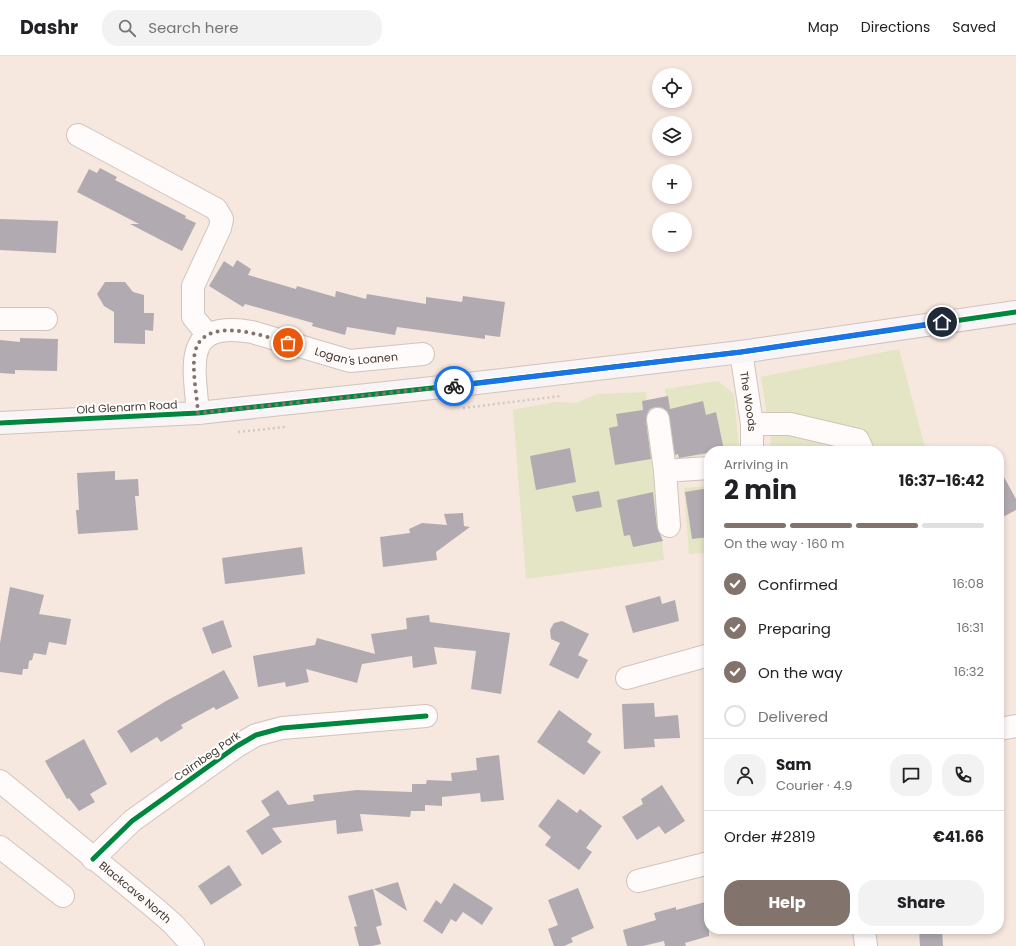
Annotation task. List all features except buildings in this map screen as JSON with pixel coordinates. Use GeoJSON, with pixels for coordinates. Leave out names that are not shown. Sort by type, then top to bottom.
{"type":"FeatureCollection","features":[{"type":"Feature","properties":{"kind":"street"},"geometry":{"type":"LineString","coordinates":[[78,134],[216,209],[222,219],[220,228],[193,286],[193,317],[208,335],[199,344],[194,360],[198,413]]}},
{"type":"Feature","properties":{"kind":"street","name":"Old Glenarm Road"},"geometry":{"type":"LineString","coordinates":[[0,423],[198,413],[451,386],[741,352],[1016,312]]}},
{"type":"Feature","properties":{"kind":"street"},"geometry":{"type":"LineString","coordinates":[[0,319],[46,319]]}},
{"type":"Feature","properties":{"kind":"street","name":"Logan's Loanen"},"geometry":{"type":"LineString","coordinates":[[208,335],[215,332],[238,330],[350,361],[423,354]]}},
{"type":"Feature","properties":{"kind":"street","name":"The Woods"},"geometry":{"type":"LineString","coordinates":[[741,352],[752,424],[752,446]]}},
{"type":"Feature","properties":{"kind":"street"},"geometry":{"type":"LineString","coordinates":[[658,419],[665,471],[669,526]]}},
{"type":"Feature","properties":{"kind":"street"},"geometry":{"type":"LineString","coordinates":[[752,424],[790,424],[858,440],[861,446]]}},
{"type":"Feature","properties":{"kind":"street"},"geometry":{"type":"LineString","coordinates":[[665,471],[704,468]]}},
{"type":"Feature","properties":{"kind":"street"},"geometry":{"type":"LineString","coordinates":[[627,678],[704,656]]}},
{"type":"Feature","properties":{"kind":"street","name":"Cairnbeg Park"},"geometry":{"type":"LineString","coordinates":[[93,858],[132,821],[236,746],[256,735],[282,728],[426,716]]}},
{"type":"Feature","properties":{"kind":"street"},"geometry":{"type":"LineString","coordinates":[[1004,728],[1016,726]]}},
{"type":"Feature","properties":{"kind":"street","name":"Blackcave North"},"geometry":{"type":"LineString","coordinates":[[0,781],[173,924],[193,946]]}},
{"type":"Feature","properties":{"kind":"street"},"geometry":{"type":"LineString","coordinates":[[0,847],[25,878],[63,896]]}},
{"type":"Feature","properties":{"kind":"street"},"geometry":{"type":"LineString","coordinates":[[638,881],[704,864]]}},
{"type":"Feature","properties":{"kind":"street"},"geometry":{"type":"LineString","coordinates":[[865,934],[866,946]]}},
{"type":"Feature","properties":{"kind":"green space"},"geometry":{"type":"Polygon","coordinates":[[[899,349],[925,446],[770,446],[771,440],[761,377],[899,349]]]}},
{"type":"Feature","properties":{"kind":"green space"},"geometry":{"type":"Polygon","coordinates":[[[718,381],[734,394],[739,446],[704,446],[704,455],[675,461],[665,389],[718,381]]]}},
{"type":"Feature","properties":{"kind":"green space"},"geometry":{"type":"Polygon","coordinates":[[[646,392],[664,560],[526,579],[513,410],[555,402],[576,403],[597,394],[646,392]]]}},
{"type":"Feature","properties":{"kind":"green space"},"geometry":{"type":"Polygon","coordinates":[[[704,486],[704,553],[689,554],[684,488],[704,486]]]}},
{"type":"Feature","properties":{"kind":"cycle path"},"geometry":{"type":"LineString","coordinates":[[0,423],[198,413],[451,386],[741,352],[1016,312]]}},
{"type":"Feature","properties":{"kind":"cycle path"},"geometry":{"type":"LineString","coordinates":[[93,859],[132,821],[237,746],[256,735],[282,728],[426,716]]}},
{"type":"Feature","properties":{"kind":"way so far"},"geometry":{"type":"LineString","coordinates":[[288,343],[252,332],[238,330],[215,332],[208,335],[199,344],[194,360],[198,413],[454,386]]}},
{"type":"Feature","properties":{"kind":"route"},"geometry":{"type":"LineString","coordinates":[[454,386],[741,352],[942,322]]}}]}
